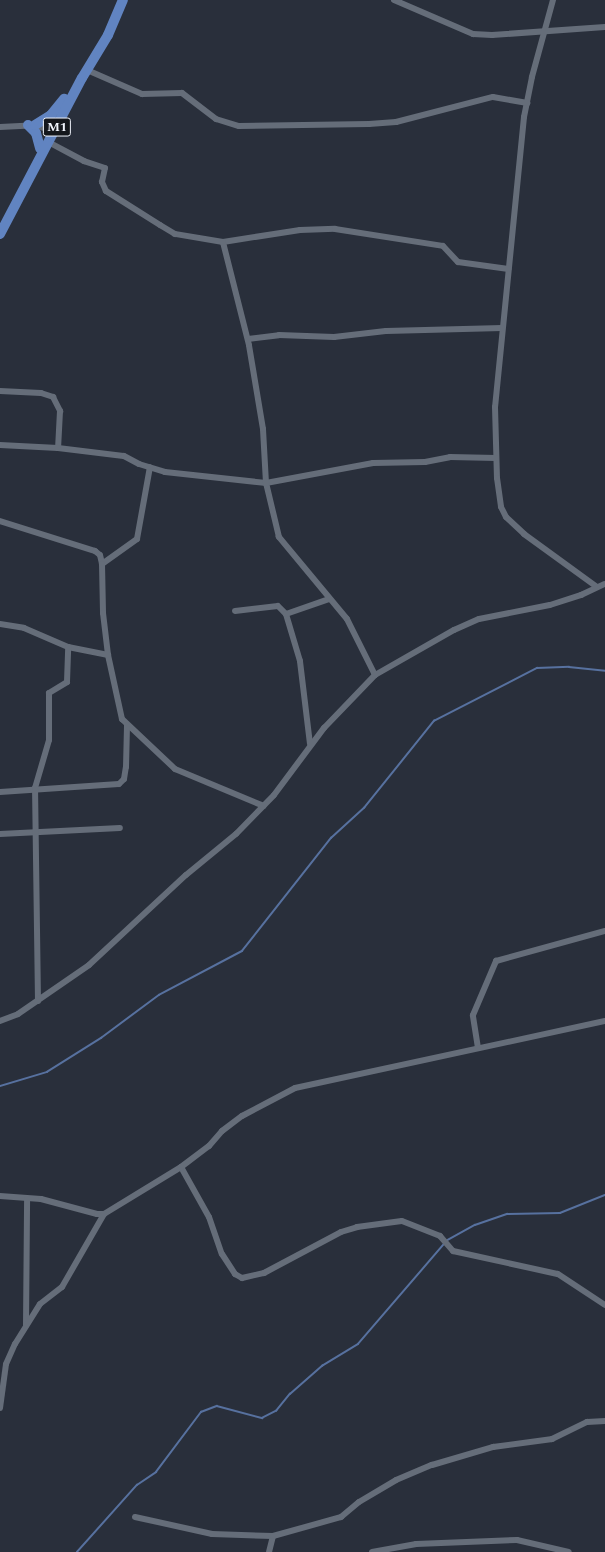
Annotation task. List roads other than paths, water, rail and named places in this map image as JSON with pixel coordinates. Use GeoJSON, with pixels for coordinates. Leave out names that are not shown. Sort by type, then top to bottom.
{"type":"FeatureCollection","features":[{"type":"Feature","properties":{"kind":"highway","name":"M1"},"geometry":{"type":"LineString","coordinates":[[0,233],[40,148],[52,131],[108,35],[122,0]]}},
{"type":"Feature","properties":{"kind":"highway","name":"M1"},"geometry":{"type":"LineString","coordinates":[[0,233],[50,143],[52,131],[64,99],[93,48],[113,20]]}},
{"type":"Feature","properties":{"kind":"highway"},"geometry":{"type":"LineString","coordinates":[[40,148],[36,133],[31,125],[51,115],[64,99]]}},
{"type":"Feature","properties":{"kind":"street"},"geometry":{"type":"LineString","coordinates":[[394,0],[451,26],[473,34],[492,35],[605,27]]}},
{"type":"Feature","properties":{"kind":"street"},"geometry":{"type":"LineString","coordinates":[[553,0],[543,32],[527,103],[502,328],[495,407],[498,496],[506,517],[524,534],[597,587]]}},
{"type":"Feature","properties":{"kind":"street"},"geometry":{"type":"LineString","coordinates":[[87,70],[142,94],[182,93],[216,119],[239,126],[376,124],[396,122],[492,97],[527,103]]}},
{"type":"Feature","properties":{"kind":"street"},"geometry":{"type":"LineString","coordinates":[[0,127],[31,125],[52,131]]}},
{"type":"Feature","properties":{"kind":"street"},"geometry":{"type":"LineString","coordinates":[[50,143],[84,161],[105,168],[102,182],[106,191],[175,234],[222,242],[300,230],[335,229],[443,246],[458,262],[509,269]]}},
{"type":"Feature","properties":{"kind":"street"},"geometry":{"type":"LineString","coordinates":[[222,242],[248,339],[263,429],[266,483],[279,537],[347,619],[375,675]]}},
{"type":"Feature","properties":{"kind":"street"},"geometry":{"type":"LineString","coordinates":[[248,339],[279,336],[334,338],[386,331],[502,328]]}},
{"type":"Feature","properties":{"kind":"street"},"geometry":{"type":"LineString","coordinates":[[0,391],[41,393],[53,396],[60,411],[58,448]]}},
{"type":"Feature","properties":{"kind":"street"},"geometry":{"type":"LineString","coordinates":[[0,445],[58,448],[124,456],[150,467],[195,476],[266,483],[374,463],[425,462],[450,457],[496,458]]}},
{"type":"Feature","properties":{"kind":"street"},"geometry":{"type":"LineString","coordinates":[[102,564],[137,539],[150,467]]}},
{"type":"Feature","properties":{"kind":"street"},"geometry":{"type":"LineString","coordinates":[[0,521],[95,551],[100,555],[102,564],[103,613],[108,655],[119,713],[127,726],[175,769],[264,806]]}},
{"type":"Feature","properties":{"kind":"street"},"geometry":{"type":"LineString","coordinates":[[0,1021],[18,1014],[89,965],[186,875],[236,834],[264,806],[310,744],[375,675],[454,630],[479,619],[550,605],[605,584]]}},
{"type":"Feature","properties":{"kind":"street"},"geometry":{"type":"LineString","coordinates":[[286,614],[329,599]]}},
{"type":"Feature","properties":{"kind":"street"},"geometry":{"type":"LineString","coordinates":[[235,611],[278,606],[286,614],[300,661],[310,744]]}},
{"type":"Feature","properties":{"kind":"street"},"geometry":{"type":"LineString","coordinates":[[0,624],[24,628],[68,647],[108,655]]}},
{"type":"Feature","properties":{"kind":"street"},"geometry":{"type":"LineString","coordinates":[[38,1001],[35,788],[49,740],[49,693],[67,682],[68,647]]}},
{"type":"Feature","properties":{"kind":"street"},"geometry":{"type":"LineString","coordinates":[[0,792],[35,788],[120,784],[124,779],[126,767],[127,726]]}},
{"type":"Feature","properties":{"kind":"street"},"geometry":{"type":"LineString","coordinates":[[0,834],[120,828]]}},
{"type":"Feature","properties":{"kind":"street"},"geometry":{"type":"LineString","coordinates":[[478,1048],[473,1015],[496,961],[605,931]]}},
{"type":"Feature","properties":{"kind":"street"},"geometry":{"type":"LineString","coordinates":[[0,1196],[41,1199],[97,1214],[112,1212],[181,1167],[209,1146],[222,1131],[242,1116],[295,1088],[605,1021]]}},
{"type":"Feature","properties":{"kind":"street"},"geometry":{"type":"LineString","coordinates":[[181,1167],[209,1217],[222,1254],[235,1274],[242,1278],[264,1273],[357,1226],[402,1221],[440,1236],[453,1251],[558,1274],[605,1304]]}},
{"type":"Feature","properties":{"kind":"street"},"geometry":{"type":"LineString","coordinates":[[26,1325],[27,1199]]}},
{"type":"Feature","properties":{"kind":"street"},"geometry":{"type":"LineString","coordinates":[[0,1408],[6,1364],[26,1325],[40,1304],[62,1288],[104,1214]]}},
{"type":"Feature","properties":{"kind":"street"},"geometry":{"type":"LineString","coordinates":[[135,1517],[212,1534],[273,1536],[341,1517],[359,1502],[396,1480],[432,1465],[493,1447],[552,1439],[587,1422],[605,1421]]}},
{"type":"Feature","properties":{"kind":"street"},"geometry":{"type":"LineString","coordinates":[[269,1552],[273,1536]]}},
{"type":"Feature","properties":{"kind":"street"},"geometry":{"type":"LineString","coordinates":[[372,1552],[416,1544],[517,1540],[569,1552]]}},
{"type":"Feature","properties":{"kind":"waterway"},"geometry":{"type":"LineString","coordinates":[[0,1086],[47,1072],[101,1038],[159,995],[242,951],[331,838],[364,808],[434,721],[537,668],[569,667],[605,671]]}},
{"type":"Feature","properties":{"kind":"waterway"},"geometry":{"type":"LineString","coordinates":[[446,1241],[475,1225],[507,1214],[560,1213],[605,1195]]}},
{"type":"Feature","properties":{"kind":"waterway"},"geometry":{"type":"LineString","coordinates":[[77,1552],[137,1485],[156,1472],[201,1412],[217,1406],[262,1418],[276,1411],[290,1394],[322,1366],[358,1344],[444,1244]]}}]}
